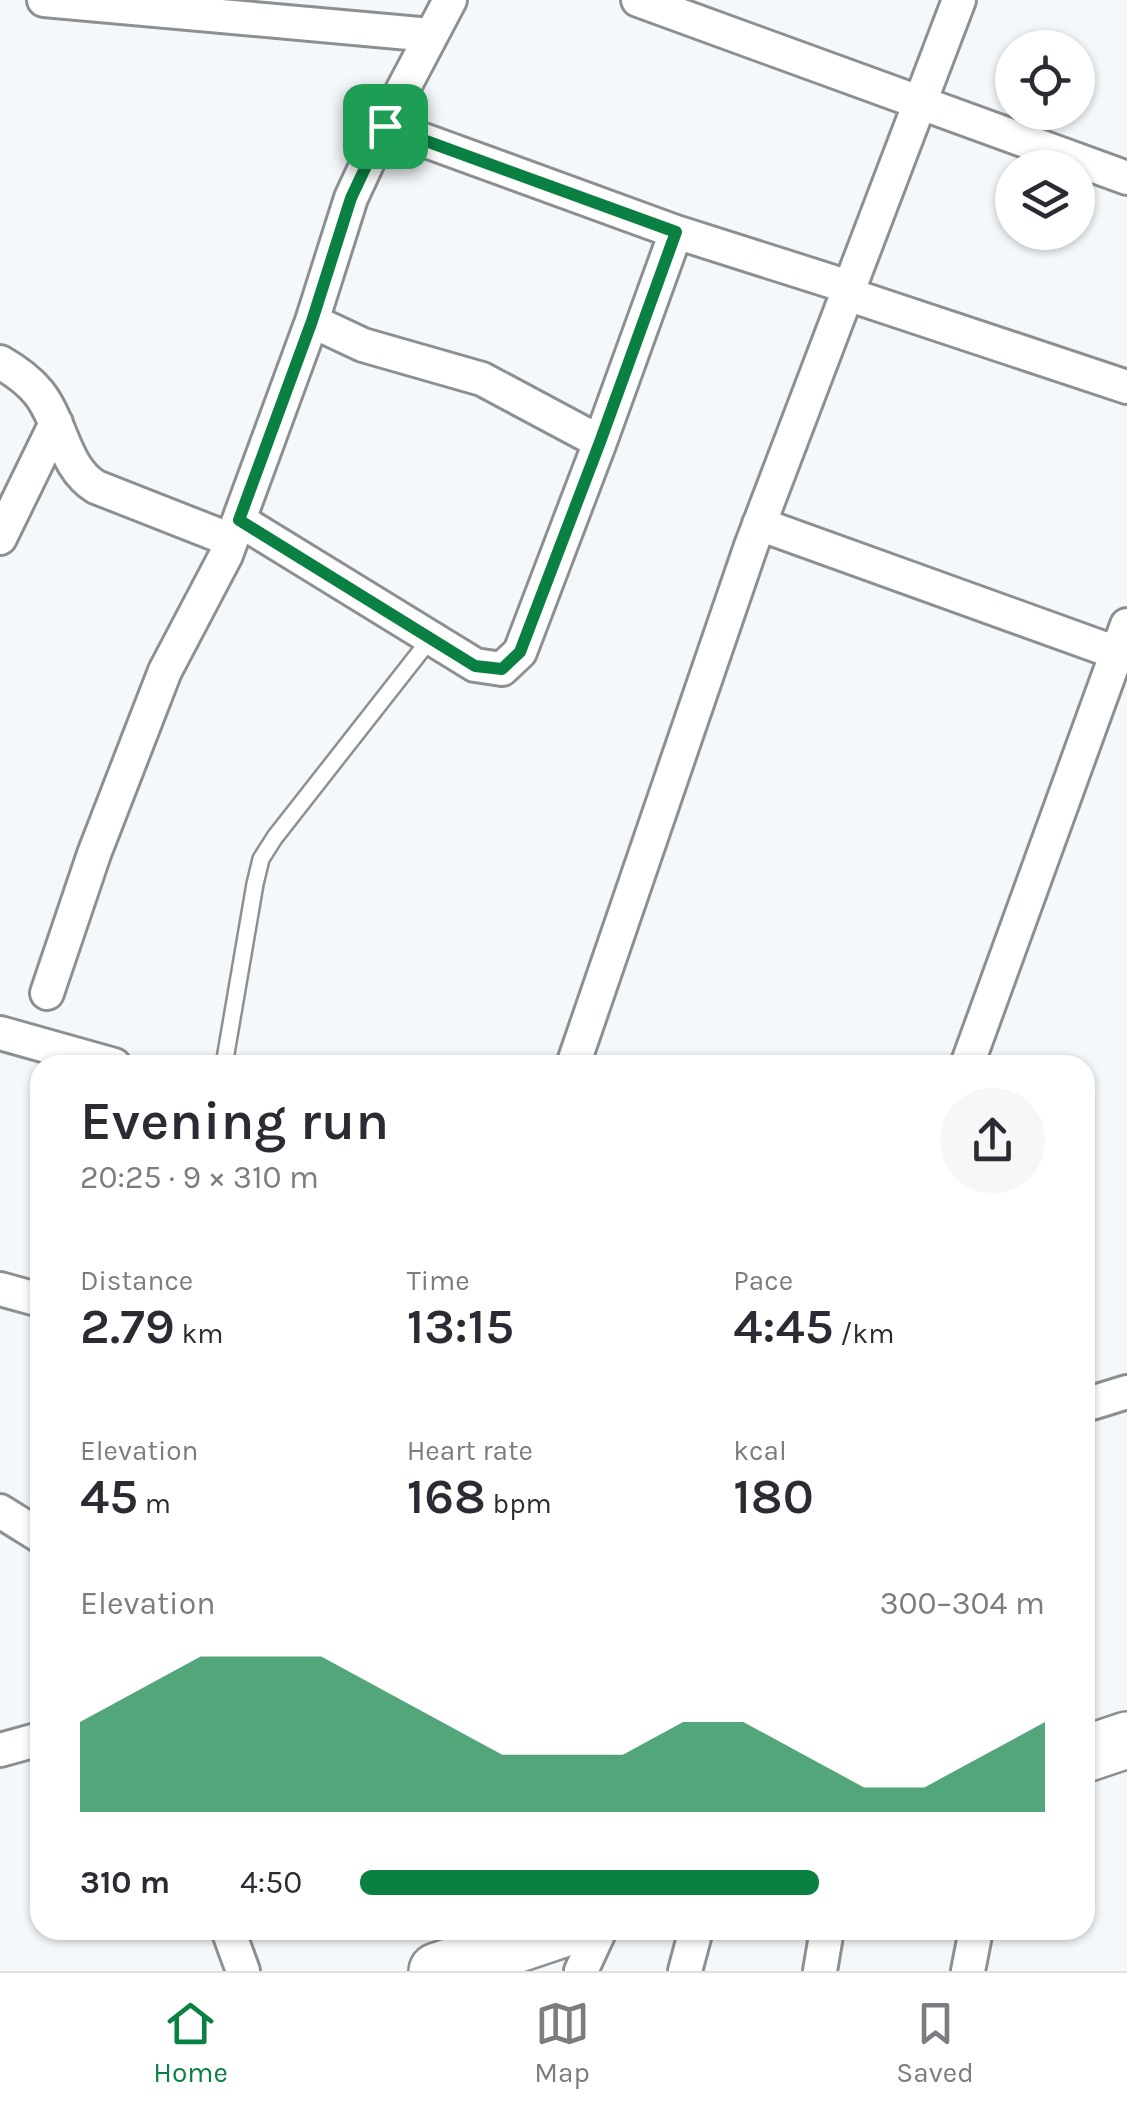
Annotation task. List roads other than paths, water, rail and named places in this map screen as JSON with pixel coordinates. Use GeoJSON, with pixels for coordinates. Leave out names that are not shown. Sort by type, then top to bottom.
{"type":"FeatureCollection","features":[{"type":"Feature","properties":{"kind":"highway"},"geometry":{"type":"LineString","coordinates":[[1095,1751],[1127,1740]]}},
{"type":"Feature","properties":{"kind":"highway"},"geometry":{"type":"LineString","coordinates":[[437,1971],[530,1940]]}},
{"type":"Feature","properties":{"kind":"street"},"geometry":{"type":"LineString","coordinates":[[44,0],[432,35]]}},
{"type":"Feature","properties":{"kind":"street"},"geometry":{"type":"LineString","coordinates":[[48,993],[94,854],[165,671],[226,555],[312,321],[351,198],[450,0]]}},
{"type":"Feature","properties":{"kind":"street"},"geometry":{"type":"LineString","coordinates":[[638,0],[1127,178]]}},
{"type":"Feature","properties":{"kind":"street"},"geometry":{"type":"LineString","coordinates":[[576,1055],[760,524],[958,0]]}},
{"type":"Feature","properties":{"kind":"street"},"geometry":{"type":"LineString","coordinates":[[385,126],[676,232],[1127,387]]}},
{"type":"Feature","properties":{"kind":"street"},"geometry":{"type":"LineString","coordinates":[[0,362],[39,393],[76,468],[96,487],[235,530],[475,666],[502,669],[520,652],[676,232]]}},
{"type":"Feature","properties":{"kind":"street"},"geometry":{"type":"LineString","coordinates":[[312,321],[363,345],[482,380],[600,442]]}},
{"type":"Feature","properties":{"kind":"street"},"geometry":{"type":"LineString","coordinates":[[0,538],[56,423]]}},
{"type":"Feature","properties":{"kind":"street"},"geometry":{"type":"LineString","coordinates":[[760,524],[1122,639],[972,1055]]}},
{"type":"Feature","properties":{"kind":"street"},"geometry":{"type":"LineString","coordinates":[[0,1033],[78,1055]]}},
{"type":"Feature","properties":{"kind":"street"},"geometry":{"type":"LineString","coordinates":[[0,1289],[30,1297]]}},
{"type":"Feature","properties":{"kind":"street"},"geometry":{"type":"LineString","coordinates":[[1095,1401],[1127,1392]]}},
{"type":"Feature","properties":{"kind":"street"},"geometry":{"type":"LineString","coordinates":[[0,1511],[30,1530]]}},
{"type":"Feature","properties":{"kind":"street"},"geometry":{"type":"LineString","coordinates":[[0,1750],[30,1742]]}},
{"type":"Feature","properties":{"kind":"street"},"geometry":{"type":"LineString","coordinates":[[232,1940],[243,1971]]}},
{"type":"Feature","properties":{"kind":"street"},"geometry":{"type":"LineString","coordinates":[[581,1971],[595,1940]]}},
{"type":"Feature","properties":{"kind":"street"},"geometry":{"type":"LineString","coordinates":[[685,1971],[693,1940]]}},
{"type":"Feature","properties":{"kind":"street"},"geometry":{"type":"LineString","coordinates":[[820,1971],[825,1940]]}},
{"type":"Feature","properties":{"kind":"street"},"geometry":{"type":"LineString","coordinates":[[968,1971],[974,1940]]}},
{"type":"Feature","properties":{"kind":"lane"},"geometry":{"type":"LineString","coordinates":[[226,1055],[261,860],[431,638]]}}]}
